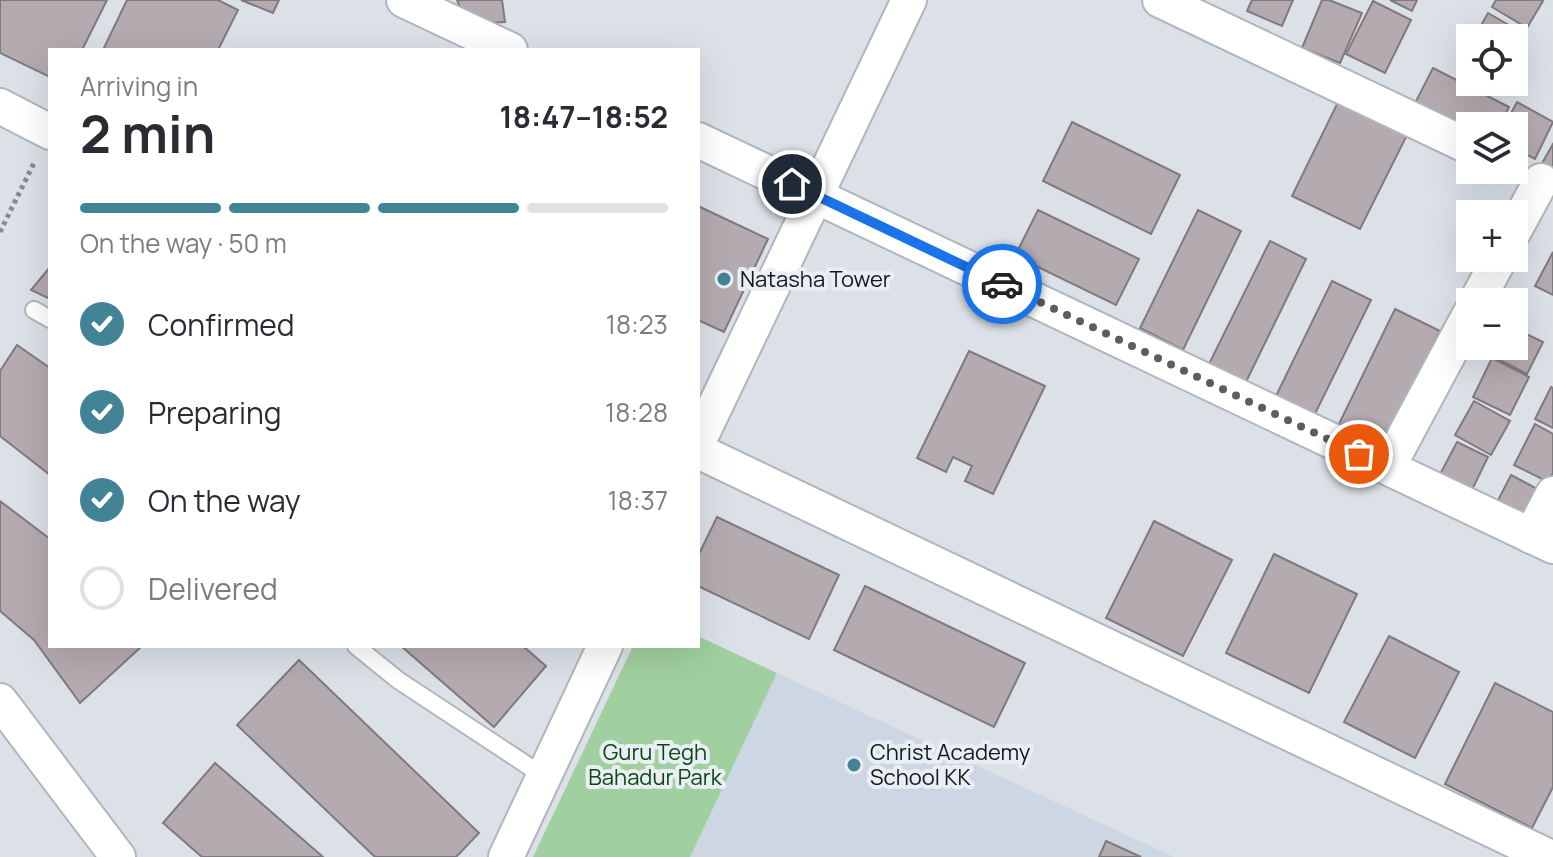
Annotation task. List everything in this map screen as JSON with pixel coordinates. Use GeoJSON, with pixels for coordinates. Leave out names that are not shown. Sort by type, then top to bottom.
{"type":"FeatureCollection","features":[{"type":"Feature","properties":{"kind":"street"},"geometry":{"type":"LineString","coordinates":[[404,0],[506,48]]}},
{"type":"Feature","properties":{"kind":"street"},"geometry":{"type":"LineString","coordinates":[[700,438],[909,0]]}},
{"type":"Feature","properties":{"kind":"street"},"geometry":{"type":"LineString","coordinates":[[1160,0],[1456,140]]}},
{"type":"Feature","properties":{"kind":"street"},"geometry":{"type":"LineString","coordinates":[[0,106],[48,131]]}},
{"type":"Feature","properties":{"kind":"street"},"geometry":{"type":"LineString","coordinates":[[700,141],[1542,541],[1553,494]]}},
{"type":"Feature","properties":{"kind":"street"},"geometry":{"type":"LineString","coordinates":[[1527,200],[1536,179]]}},
{"type":"Feature","properties":{"kind":"street"},"geometry":{"type":"LineString","coordinates":[[1388,467],[1456,340]]}},
{"type":"Feature","properties":{"kind":"street"},"geometry":{"type":"LineString","coordinates":[[700,452],[1549,857]]}},
{"type":"Feature","properties":{"kind":"street"},"geometry":{"type":"LineString","coordinates":[[506,857],[604,648]]}},
{"type":"Feature","properties":{"kind":"street"},"geometry":{"type":"LineString","coordinates":[[0,701],[118,857]]}},
{"type":"Feature","properties":{"kind":"lane"},"geometry":{"type":"LineString","coordinates":[[34,310],[48,318]]}},
{"type":"Feature","properties":{"kind":"lane"},"geometry":{"type":"LineString","coordinates":[[358,648],[398,680],[545,777]]}},
{"type":"Feature","properties":{"kind":"path"},"geometry":{"type":"LineString","coordinates":[[0,232],[48,136]]}},
{"type":"Feature","properties":{"kind":"shaded area","name":"Christ Academy School KK"},"geometry":{"type":"Polygon","coordinates":[[[777,673],[1174,857],[690,857],[777,673]]]}},
{"type":"Feature","properties":{"kind":"green space","name":"Guru Tegh Bahadur Park"},"geometry":{"type":"Polygon","coordinates":[[[700,637],[777,673],[690,857],[533,857],[632,648],[700,648],[700,637]]]}},
{"type":"Feature","properties":{"kind":"building"},"geometry":{"type":"Polygon","coordinates":[[[0,0],[107,0],[83,48],[48,48],[48,76],[0,53],[0,0]]]}},
{"type":"Feature","properties":{"kind":"building"},"geometry":{"type":"Polygon","coordinates":[[[127,0],[218,0],[238,10],[219,48],[104,48],[127,0]]]}},
{"type":"Feature","properties":{"kind":"building"},"geometry":{"type":"Polygon","coordinates":[[[241,0],[279,0],[273,13],[241,0]]]}},
{"type":"Feature","properties":{"kind":"building"},"geometry":{"type":"Polygon","coordinates":[[[457,0],[502,0],[505,22],[467,24],[457,0]]]}},
{"type":"Feature","properties":{"kind":"building"},"geometry":{"type":"Polygon","coordinates":[[[1252,0],[1293,0],[1282,26],[1247,11],[1252,0]]]}},
{"type":"Feature","properties":{"kind":"building"},"geometry":{"type":"Polygon","coordinates":[[[1322,0],[1362,13],[1340,63],[1302,48],[1322,0]]]}},
{"type":"Feature","properties":{"kind":"building"},"geometry":{"type":"Polygon","coordinates":[[[1390,0],[1417,0],[1412,11],[1390,0]]]}},
{"type":"Feature","properties":{"kind":"building"},"geometry":{"type":"Polygon","coordinates":[[[1496,0],[1543,1],[1528,26],[1492,7],[1496,0]]]}},
{"type":"Feature","properties":{"kind":"building"},"geometry":{"type":"Polygon","coordinates":[[[1373,1],[1411,20],[1385,73],[1346,54],[1373,1]]]}},
{"type":"Feature","properties":{"kind":"building"},"geometry":{"type":"Polygon","coordinates":[[[1488,13],[1507,24],[1482,24],[1488,13]]]}},
{"type":"Feature","properties":{"kind":"building"},"geometry":{"type":"Polygon","coordinates":[[[1433,68],[1456,80],[1456,96],[1488,96],[1509,107],[1506,112],[1456,112],[1456,127],[1414,105],[1433,68]]]}},
{"type":"Feature","properties":{"kind":"building"},"geometry":{"type":"Polygon","coordinates":[[[1339,100],[1408,133],[1360,229],[1292,196],[1339,100]]]}},
{"type":"Feature","properties":{"kind":"building"},"geometry":{"type":"Polygon","coordinates":[[[1517,102],[1553,122],[1535,159],[1528,155],[1528,112],[1512,112],[1517,102]]]}},
{"type":"Feature","properties":{"kind":"building"},"geometry":{"type":"Polygon","coordinates":[[[1072,122],[1180,175],[1151,234],[1043,181],[1072,122]]]}},
{"type":"Feature","properties":{"kind":"building"},"geometry":{"type":"Polygon","coordinates":[[[1553,144],[1553,171],[1541,165],[1553,144]]]}},
{"type":"Feature","properties":{"kind":"building","name":"Natasha Tower"},"geometry":{"type":"Polygon","coordinates":[[[700,207],[768,239],[724,332],[700,321],[700,207]]]}},
{"type":"Feature","properties":{"kind":"building"},"geometry":{"type":"Polygon","coordinates":[[[1038,210],[1139,259],[1116,305],[1015,256],[1038,210]]]}},
{"type":"Feature","properties":{"kind":"building"},"geometry":{"type":"Polygon","coordinates":[[[1198,210],[1241,231],[1183,350],[1140,328],[1198,210]]]}},
{"type":"Feature","properties":{"kind":"building"},"geometry":{"type":"Polygon","coordinates":[[[1270,241],[1306,259],[1244,386],[1207,368],[1270,241]]]}},
{"type":"Feature","properties":{"kind":"building"},"geometry":{"type":"Polygon","coordinates":[[[1553,252],[1553,295],[1535,286],[1553,252]]]}},
{"type":"Feature","properties":{"kind":"building"},"geometry":{"type":"Polygon","coordinates":[[[48,269],[48,298],[31,290],[48,269]]]}},
{"type":"Feature","properties":{"kind":"building"},"geometry":{"type":"Polygon","coordinates":[[[1332,281],[1371,300],[1312,420],[1274,400],[1332,281]]]}},
{"type":"Feature","properties":{"kind":"building"},"geometry":{"type":"Polygon","coordinates":[[[1395,309],[1440,331],[1381,450],[1337,428],[1395,309]]]}},
{"type":"Feature","properties":{"kind":"building"},"geometry":{"type":"Polygon","coordinates":[[[1528,335],[1543,342],[1527,374],[1500,360],[1528,360],[1528,335]]]}},
{"type":"Feature","properties":{"kind":"building"},"geometry":{"type":"Polygon","coordinates":[[[17,345],[48,367],[48,473],[0,436],[0,371],[17,345]]]}},
{"type":"Feature","properties":{"kind":"building"},"geometry":{"type":"Polygon","coordinates":[[[969,351],[1045,386],[993,494],[965,481],[972,466],[953,457],[946,472],[917,458],[969,351]]]}},
{"type":"Feature","properties":{"kind":"building"},"geometry":{"type":"Polygon","coordinates":[[[1491,360],[1529,377],[1510,415],[1473,397],[1491,360]]]}},
{"type":"Feature","properties":{"kind":"building"},"geometry":{"type":"Polygon","coordinates":[[[1553,388],[1553,428],[1535,419],[1553,388]]]}},
{"type":"Feature","properties":{"kind":"building"},"geometry":{"type":"Polygon","coordinates":[[[1474,401],[1510,421],[1491,455],[1455,435],[1474,401]]]}},
{"type":"Feature","properties":{"kind":"building"},"geometry":{"type":"Polygon","coordinates":[[[1535,424],[1553,434],[1553,473],[1548,482],[1514,465],[1535,424]]]}},
{"type":"Feature","properties":{"kind":"building"},"geometry":{"type":"Polygon","coordinates":[[[1457,442],[1488,457],[1469,496],[1437,480],[1457,442]]]}},
{"type":"Feature","properties":{"kind":"building"},"geometry":{"type":"Polygon","coordinates":[[[1511,475],[1541,491],[1521,529],[1491,514],[1511,475]]]}},
{"type":"Feature","properties":{"kind":"building"},"geometry":{"type":"Polygon","coordinates":[[[0,501],[48,537],[48,648],[140,648],[80,703],[34,640],[0,611],[0,501]]]}},
{"type":"Feature","properties":{"kind":"building"},"geometry":{"type":"Polygon","coordinates":[[[717,517],[839,575],[809,639],[700,587],[700,552],[717,517]]]}},
{"type":"Feature","properties":{"kind":"building"},"geometry":{"type":"Polygon","coordinates":[[[1154,521],[1232,560],[1183,656],[1106,618],[1154,521]]]}},
{"type":"Feature","properties":{"kind":"building"},"geometry":{"type":"Polygon","coordinates":[[[1274,554],[1357,594],[1309,693],[1226,653],[1274,554]]]}},
{"type":"Feature","properties":{"kind":"building"},"geometry":{"type":"Polygon","coordinates":[[[865,586],[1025,663],[994,727],[834,650],[865,586]]]}},
{"type":"Feature","properties":{"kind":"building"},"geometry":{"type":"Polygon","coordinates":[[[1389,636],[1459,672],[1415,758],[1344,722],[1389,636]]]}},
{"type":"Feature","properties":{"kind":"building"},"geometry":{"type":"Polygon","coordinates":[[[403,648],[525,648],[546,666],[494,727],[403,648]]]}},
{"type":"Feature","properties":{"kind":"building"},"geometry":{"type":"Polygon","coordinates":[[[299,660],[479,833],[456,857],[375,857],[237,725],[299,660]]]}},
{"type":"Feature","properties":{"kind":"building"},"geometry":{"type":"Polygon","coordinates":[[[1495,683],[1553,712],[1553,787],[1532,828],[1445,784],[1495,683]]]}},
{"type":"Feature","properties":{"kind":"building"},"geometry":{"type":"Polygon","coordinates":[[[215,763],[323,857],[202,857],[163,823],[215,763]]]}},
{"type":"Feature","properties":{"kind":"building"},"geometry":{"type":"Polygon","coordinates":[[[1106,841],[1141,857],[1099,857],[1106,841]]]}},
{"type":"Feature","properties":{"kind":"way so far"},"geometry":{"type":"LineString","coordinates":[[1002,284],[1359,454]]}},
{"type":"Feature","properties":{"kind":"place","name":"Natasha Tower"},"geometry":{"type":"Point","coordinates":[724,279]}},
{"type":"Feature","properties":{"kind":"place","name":"Christ Academy School KK"},"geometry":{"type":"Point","coordinates":[854,765]}},
{"type":"Feature","properties":{"kind":"route"},"geometry":{"type":"LineString","coordinates":[[792,184],[1002,284]]}}]}
